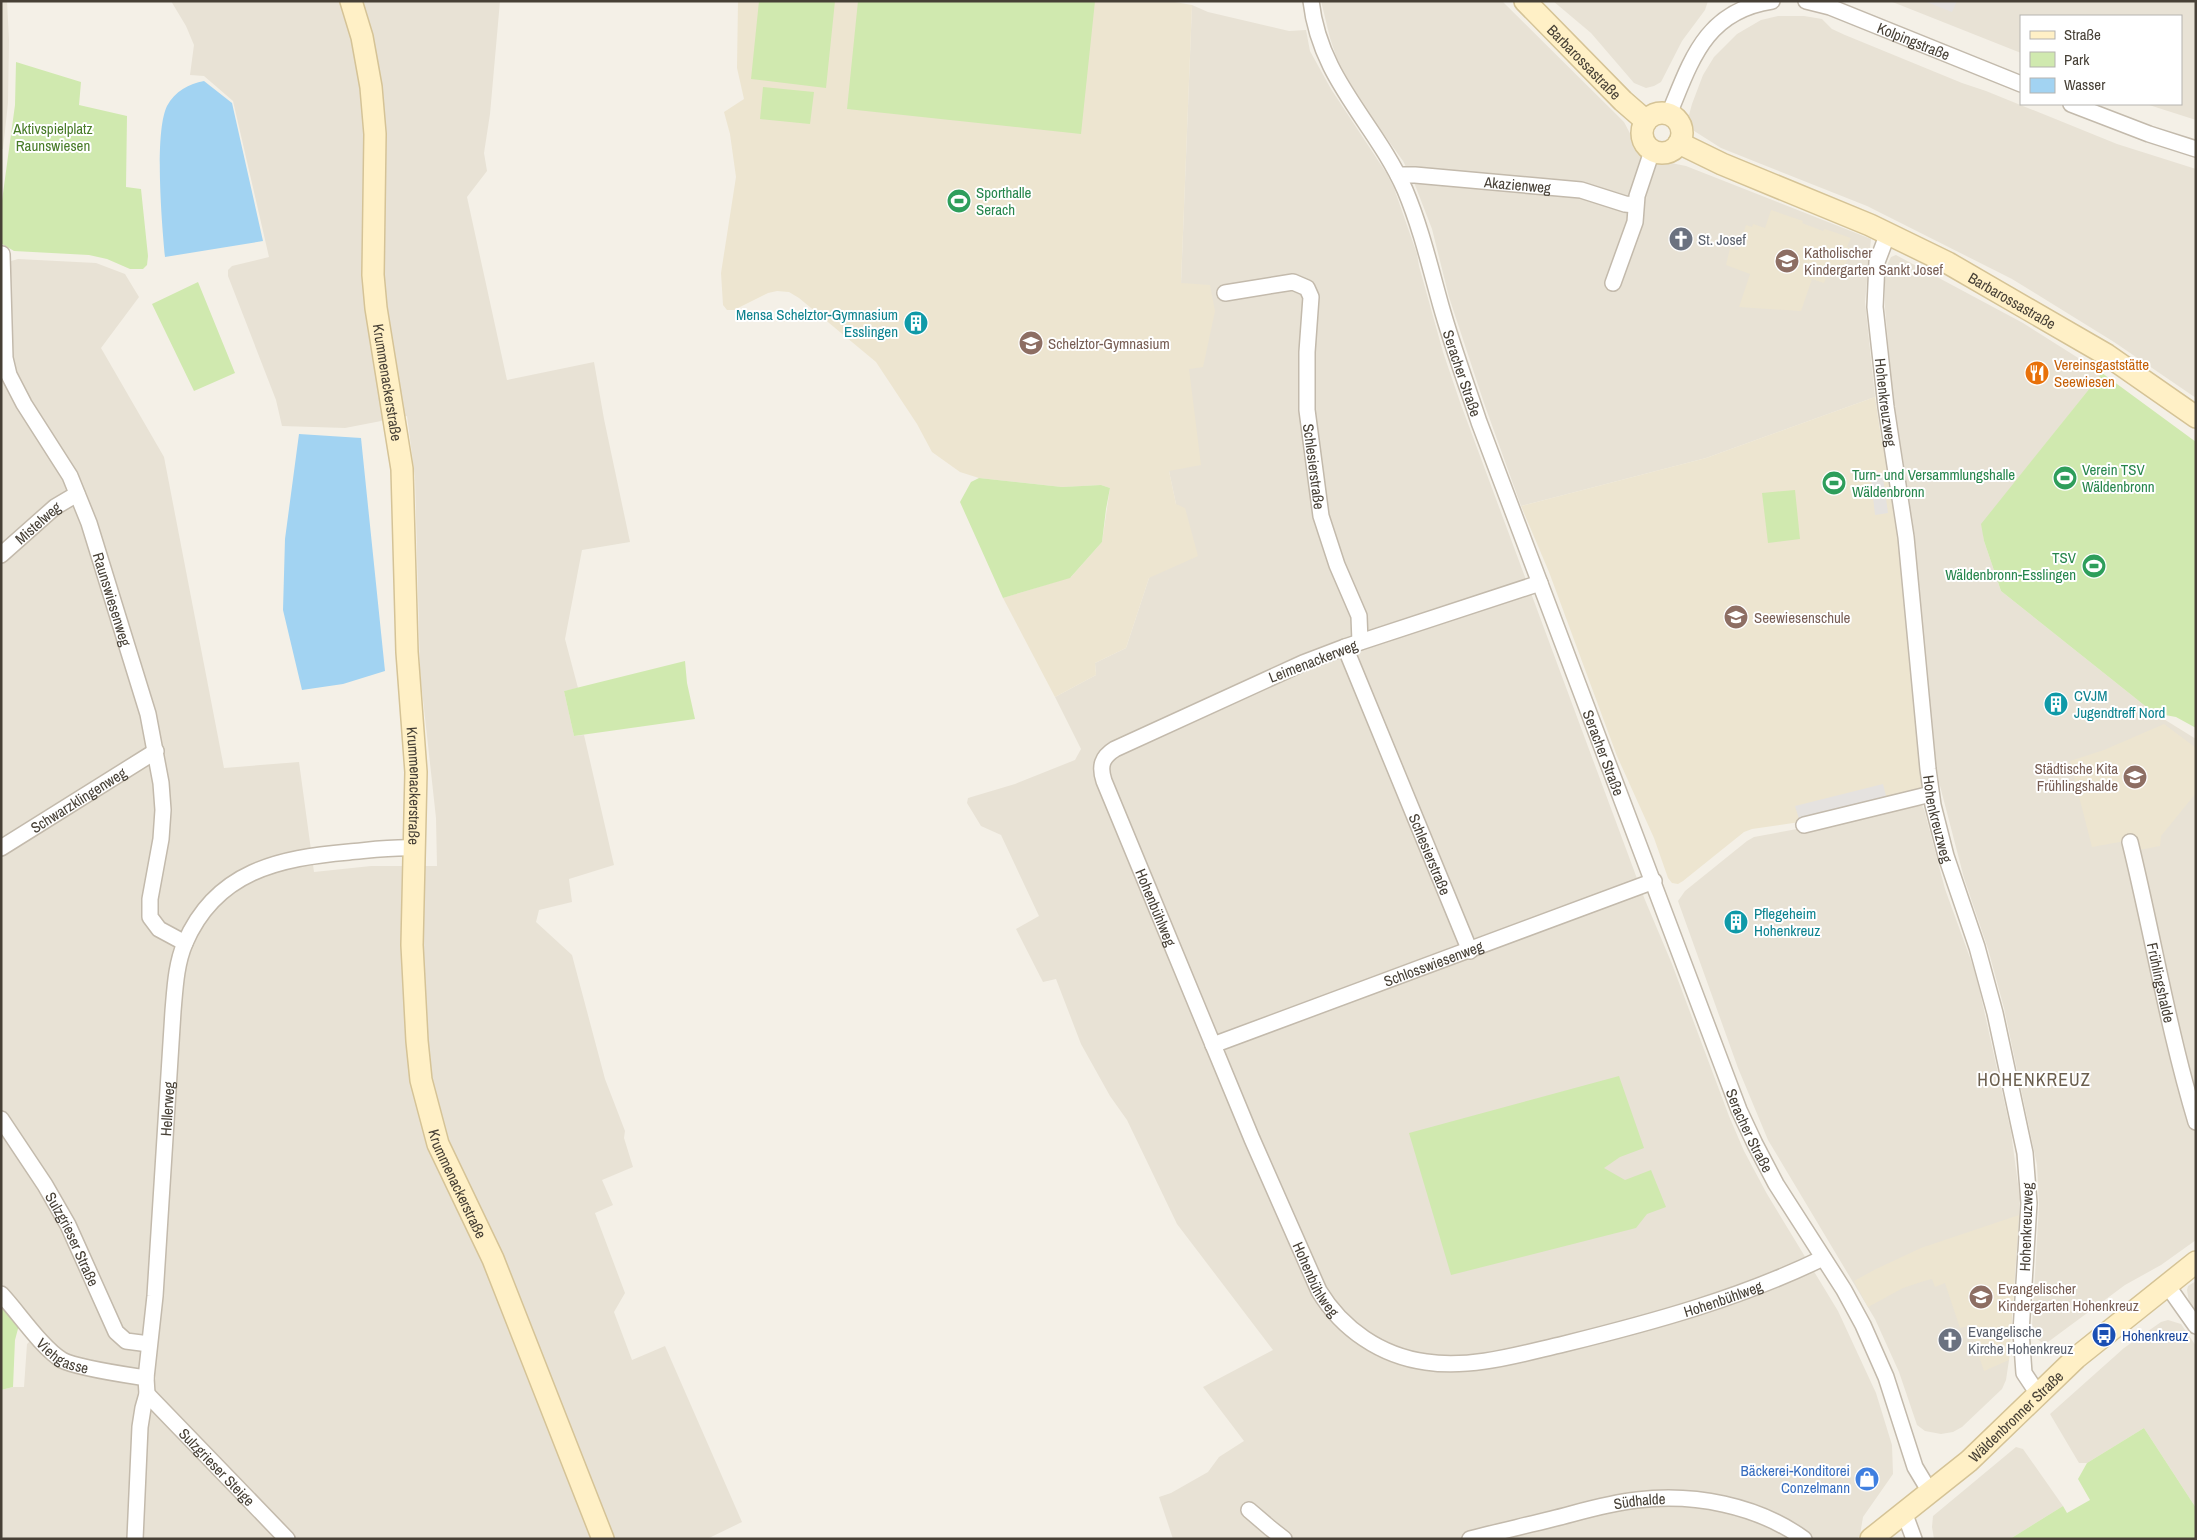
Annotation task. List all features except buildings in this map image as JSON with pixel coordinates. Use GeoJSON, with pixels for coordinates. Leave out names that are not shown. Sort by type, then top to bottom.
{"type":"FeatureCollection","features":[{"type":"Feature","properties":{"kind":"main road","name":"Krummenackerstraße"},"geometry":{"type":"LineString","coordinates":[[351,1],[365,53],[373,104],[375,150],[373,275],[376,308],[402,469],[407,652],[416,772],[412,945],[421,1080],[433,1130],[444,1159],[493,1259],[604,1539]]}},
{"type":"Feature","properties":{"kind":"main road","name":"Barbarossastraße"},"geometry":{"type":"LineString","coordinates":[[1525,1],[1623,101],[1646,121]]}},
{"type":"Feature","properties":{"kind":"main road"},"geometry":{"type":"LineString","coordinates":[[1669,114],[1680,125],[1682,134],[1679,143],[1668,152],[1663,153],[1652,150],[1646,145],[1642,136],[1646,121],[1653,115],[1669,114]]}},
{"type":"Feature","properties":{"kind":"main road","name":"Barbarossastraße"},"geometry":{"type":"LineString","coordinates":[[1679,143],[1722,164],[1888,233],[1948,263],[2087,343],[2127,368],[2196,417]]}},
{"type":"Feature","properties":{"kind":"main road","name":"Wäldenbronner Straße"},"geometry":{"type":"LineString","coordinates":[[1871,1539],[1969,1461],[2076,1358],[2196,1262]]}},
{"type":"Feature","properties":{"kind":"street","name":"Seracher Straße"},"geometry":{"type":"LineString","coordinates":[[1311,1],[1317,32],[1329,66],[1398,175],[1420,233],[1441,308],[1479,422],[1654,881],[1714,1047],[1749,1132],[1776,1184],[1844,1290],[1872,1344],[1886,1377],[1911,1457],[1930,1492]]}},
{"type":"Feature","properties":{"kind":"street"},"geometry":{"type":"LineString","coordinates":[[1669,114],[1696,50],[1710,33],[1733,8],[1772,1]]}},
{"type":"Feature","properties":{"kind":"street","name":"Kolpingstraße"},"geometry":{"type":"LineString","coordinates":[[1806,1],[1830,7],[2020,84]]}},
{"type":"Feature","properties":{"kind":"street"},"geometry":{"type":"LineString","coordinates":[[2074,105],[2196,149]]}},
{"type":"Feature","properties":{"kind":"street"},"geometry":{"type":"LineString","coordinates":[[1613,283],[1635,222],[1636,205],[1652,150]]}},
{"type":"Feature","properties":{"kind":"street","name":"Akazienweg"},"geometry":{"type":"LineString","coordinates":[[1398,175],[1581,190],[1636,205]]}},
{"type":"Feature","properties":{"kind":"street","name":"Hohenkreuzweg"},"geometry":{"type":"LineString","coordinates":[[1888,233],[1876,270],[1876,317],[1906,537],[1931,794],[1946,856],[1988,988],[2025,1153],[2029,1203],[2021,1332],[2024,1373],[2038,1394]]}},
{"type":"Feature","properties":{"kind":"street","name":"Raunswiesenweg"},"geometry":{"type":"LineString","coordinates":[[2,254],[5,358],[9,375],[24,404],[67,469],[89,523],[109,593],[138,678],[156,751],[161,783],[162,829],[150,899],[150,917],[159,929],[185,943]]}},
{"type":"Feature","properties":{"kind":"street","name":"Schlesierstraße"},"geometry":{"type":"LineString","coordinates":[[1225,294],[1293,282],[1303,285],[1310,292],[1307,410],[1321,516],[1337,565],[1359,616],[1360,642]]}},
{"type":"Feature","properties":{"kind":"street","name":"Mistelweg"},"geometry":{"type":"LineString","coordinates":[[1,556],[55,506],[77,494]]}},
{"type":"Feature","properties":{"kind":"street","name":"Leimenackerweg"},"geometry":{"type":"LineString","coordinates":[[1101,766],[1107,754],[1115,749],[1283,671],[1345,647],[1540,583]]}},
{"type":"Feature","properties":{"kind":"street","name":"Schlesierstraße"},"geometry":{"type":"LineString","coordinates":[[1345,647],[1470,950]]}},
{"type":"Feature","properties":{"kind":"street","name":"Schwarzklingenweg"},"geometry":{"type":"LineString","coordinates":[[1,848],[156,751]]}},
{"type":"Feature","properties":{"kind":"street","name":"Hohenbühlweg"},"geometry":{"type":"LineString","coordinates":[[1101,766],[1104,781],[1213,1045],[1322,1296],[1348,1327],[1370,1342],[1395,1355],[1424,1362],[1446,1364],[1470,1363],[1535,1351],[1693,1308],[1757,1287],[1823,1258]]}},
{"type":"Feature","properties":{"kind":"street"},"geometry":{"type":"LineString","coordinates":[[1804,825],[1931,794]]}},
{"type":"Feature","properties":{"kind":"street","name":"Frühlingshalde"},"geometry":{"type":"LineString","coordinates":[[2130,842],[2175,1048],[2196,1122]]}},
{"type":"Feature","properties":{"kind":"street","name":"Hellerweg"},"geometry":{"type":"LineString","coordinates":[[135,1539],[140,1427],[148,1394],[146,1378],[157,1262],[173,1011],[178,966],[185,943],[212,903],[238,880],[261,868],[291,859],[320,854],[414,848]]}},
{"type":"Feature","properties":{"kind":"street","name":"Schlosswiesenweg"},"geometry":{"type":"LineString","coordinates":[[1213,1045],[1654,881]]}},
{"type":"Feature","properties":{"kind":"street","name":"Sulzgrieser Straße"},"geometry":{"type":"LineString","coordinates":[[1,1119],[39,1176],[68,1225],[116,1332],[126,1341],[149,1344]]}},
{"type":"Feature","properties":{"kind":"street"},"geometry":{"type":"LineString","coordinates":[[2167,1284],[2196,1326]]}},
{"type":"Feature","properties":{"kind":"street","name":"Viehgasse"},"geometry":{"type":"LineString","coordinates":[[1,1294],[47,1346],[62,1360],[146,1378]]}},
{"type":"Feature","properties":{"kind":"street","name":"Sulzgrieser Steige"},"geometry":{"type":"LineString","coordinates":[[148,1394],[287,1539]]}},
{"type":"Feature","properties":{"kind":"street","name":"Südhalde"},"geometry":{"type":"LineString","coordinates":[[1470,1539],[1505,1534],[1608,1504],[1638,1499],[1667,1498],[1704,1500],[1730,1506],[1766,1518],[1804,1539]]}},
{"type":"Feature","properties":{"kind":"street"},"geometry":{"type":"LineString","coordinates":[[1250,1510],[1284,1539]]}},
{"type":"Feature","properties":{"kind":"street"},"geometry":{"type":"LineString","coordinates":[[1904,1512],[1914,1539]]}},
{"type":"Feature","properties":{"kind":"shaded area"},"geometry":{"type":"Polygon","coordinates":[[[1,1],[7,1],[9,40],[8,103],[3,149],[1,149],[1,1]]]}},
{"type":"Feature","properties":{"kind":"shaded area"},"geometry":{"type":"Polygon","coordinates":[[[171,1],[500,1],[490,114],[484,153],[487,171],[467,197],[507,380],[594,362],[630,542],[582,550],[565,639],[578,688],[564,691],[574,736],[584,735],[614,865],[569,879],[572,902],[539,910],[536,922],[572,955],[605,1079],[625,1131],[624,1138],[633,1167],[602,1180],[613,1205],[595,1213],[625,1293],[614,1312],[632,1360],[665,1346],[742,1522],[707,1539],[1,1539],[1,1390],[24,1387],[27,1344],[42,1330],[1,1283],[1,264],[18,259],[96,263],[125,274],[139,297],[101,348],[164,457],[224,768],[299,762],[314,872],[371,866],[437,866],[436,818],[420,672],[415,477],[407,416],[345,428],[282,426],[276,400],[228,276],[228,270],[232,266],[269,257],[233,101],[204,76],[190,75],[194,45],[186,26],[171,1]]]}},
{"type":"Feature","properties":{"kind":"shaded area","name":"Schelztor-Gymnasium"},"geometry":{"type":"Polygon","coordinates":[[[738,1],[1169,1],[1192,5],[1181,283],[1210,285],[1215,311],[1203,367],[1189,369],[1201,465],[1169,471],[1176,504],[1185,508],[1198,556],[1149,578],[1126,648],[1095,663],[1096,675],[1055,697],[1003,598],[1071,577],[1102,542],[1110,488],[1101,485],[1062,487],[979,478],[960,472],[932,452],[917,424],[876,362],[799,298],[789,292],[777,291],[768,293],[734,310],[727,310],[723,305],[721,273],[736,177],[730,134],[724,112],[744,99],[737,68],[738,1]]]}},
{"type":"Feature","properties":{"kind":"shaded area"},"geometry":{"type":"Polygon","coordinates":[[[1321,1],[1502,1],[1624,122],[1636,145],[1646,154],[1666,162],[1686,166],[1871,239],[1865,302],[1875,397],[1706,458],[1521,506],[1484,403],[1449,297],[1432,229],[1415,185],[1403,161],[1367,111],[1340,68],[1321,1]]]}},
{"type":"Feature","properties":{"kind":"shaded area"},"geometry":{"type":"Polygon","coordinates":[[[1553,1],[1708,1],[1705,10],[1682,41],[1661,82],[1646,88],[1634,83],[1591,33],[1553,1]]]}},
{"type":"Feature","properties":{"kind":"shaded area"},"geometry":{"type":"Polygon","coordinates":[[[1890,1],[2196,1],[2196,120],[2149,105],[2182,105],[2182,15],[2020,15],[2020,53],[1890,1]]]}},
{"type":"Feature","properties":{"kind":"shaded area"},"geometry":{"type":"Polygon","coordinates":[[[1924,1],[1957,1],[1952,12],[1924,1]]]}},
{"type":"Feature","properties":{"kind":"shaded area"},"geometry":{"type":"Polygon","coordinates":[[[1192,5],[1208,12],[1289,31],[1306,30],[1310,51],[1331,89],[1387,174],[1394,188],[1417,254],[1443,352],[1460,402],[1645,900],[1672,964],[1729,1116],[1744,1151],[1767,1194],[1838,1311],[1876,1393],[1892,1445],[1893,1474],[1863,1517],[1860,1535],[1857,1539],[1173,1539],[1159,1497],[1171,1493],[1208,1472],[1219,1457],[1244,1441],[1203,1387],[1273,1350],[1177,1224],[1127,1120],[1110,1096],[1081,1044],[1056,979],[1043,982],[1016,929],[1039,916],[1001,835],[981,826],[967,803],[968,798],[1015,784],[1075,760],[1081,749],[1055,697],[1096,675],[1095,663],[1126,648],[1176,504],[1169,471],[1189,369],[1181,284],[1192,5]]]}},
{"type":"Feature","properties":{"kind":"shaded area"},"geometry":{"type":"Polygon","coordinates":[[[1778,16],[1804,16],[1822,19],[1832,29],[1845,35],[1962,83],[2117,144],[2196,169],[2196,398],[2114,342],[2012,279],[1867,206],[1721,148],[1691,129],[1689,115],[1692,104],[1703,75],[1714,57],[1737,34],[1761,20],[1778,16]]]}},
{"type":"Feature","properties":{"kind":"shaded area","name":"Katholischer Kindergarten Sankt Josef"},"geometry":{"type":"Polygon","coordinates":[[[1771,210],[1803,221],[1802,223],[1823,231],[1825,229],[1851,238],[1847,247],[1851,248],[1841,278],[1828,273],[1824,283],[1812,279],[1801,311],[1739,307],[1750,274],[1726,265],[1730,248],[1738,250],[1746,225],[1752,227],[1753,224],[1765,228],[1771,210]]]}},
{"type":"Feature","properties":{"kind":"shaded area"},"geometry":{"type":"Polygon","coordinates":[[[1896,255],[2023,323],[2102,373],[1982,524],[1984,541],[2001,591],[2154,713],[2196,739],[2196,1240],[2161,1265],[2125,1285],[2048,1342],[2043,1343],[2035,1338],[2032,1327],[2039,1205],[2037,1165],[2004,1008],[1988,949],[1964,878],[1939,782],[1930,724],[1915,567],[1915,539],[1893,399],[1885,308],[1885,281],[1888,263],[1891,257],[1896,255]]]}},
{"type":"Feature","properties":{"kind":"shaded area","name":"Seewiesenschule"},"geometry":{"type":"Polygon","coordinates":[[[1875,397],[1882,444],[1888,461],[1898,518],[1922,787],[1918,791],[1800,822],[1752,829],[1744,832],[1683,881],[1678,884],[1672,883],[1668,878],[1654,838],[1617,756],[1549,572],[1521,506],[1706,458],[1875,397]]]}},
{"type":"Feature","properties":{"kind":"shaded area"},"geometry":{"type":"Polygon","coordinates":[[[1883,477],[1888,513],[1875,515],[1871,479],[1883,477]]]}},
{"type":"Feature","properties":{"kind":"shaded area","name":"Städtische Kita Frühlingshalde"},"geometry":{"type":"Polygon","coordinates":[[[2164,724],[2196,748],[2196,793],[2161,836],[2160,846],[2139,850],[2136,839],[2092,847],[2070,761],[2104,750],[2164,724]]]}},
{"type":"Feature","properties":{"kind":"shaded area"},"geometry":{"type":"Polygon","coordinates":[[[1883,784],[1887,800],[1800,822],[1795,806],[1883,784]]]}},
{"type":"Feature","properties":{"kind":"shaded area"},"geometry":{"type":"Polygon","coordinates":[[[1918,805],[1924,809],[1945,889],[1973,966],[1980,992],[2011,1132],[2020,1199],[2006,1380],[2002,1389],[1962,1427],[1953,1432],[1941,1434],[1925,1431],[1917,1425],[1899,1372],[1875,1319],[1768,1140],[1738,1068],[1678,901],[1685,891],[1754,837],[1797,829],[1816,829],[1918,805]]]}},
{"type":"Feature","properties":{"kind":"shaded area","name":"Evangelischer Kindergarten Hohenkreuz"},"geometry":{"type":"Polygon","coordinates":[[[2019,1215],[2009,1360],[1984,1371],[1969,1326],[1960,1328],[1945,1283],[1935,1287],[1932,1279],[1924,1281],[1903,1288],[1868,1307],[1854,1281],[1921,1248],[2019,1215]]]}},
{"type":"Feature","properties":{"kind":"shaded area"},"geometry":{"type":"Polygon","coordinates":[[[2196,1281],[2196,1312],[2189,1302],[2187,1290],[2188,1286],[2196,1281]]]}},
{"type":"Feature","properties":{"kind":"shaded area"},"geometry":{"type":"Polygon","coordinates":[[[2168,1320],[2181,1324],[2196,1346],[2196,1508],[2144,1428],[2087,1463],[2079,1463],[2050,1414],[2124,1348],[2161,1322],[2168,1320]]]}},
{"type":"Feature","properties":{"kind":"shaded area"},"geometry":{"type":"Polygon","coordinates":[[[2016,1447],[2023,1449],[2063,1506],[2010,1539],[1934,1539],[1933,1516],[2016,1447]]]}},
{"type":"Feature","properties":{"kind":"green space"},"geometry":{"type":"Polygon","coordinates":[[[759,1],[835,1],[826,88],[751,79],[759,1]]]}},
{"type":"Feature","properties":{"kind":"green space"},"geometry":{"type":"Polygon","coordinates":[[[858,1],[1095,1],[1081,134],[847,109],[858,1]]]}},
{"type":"Feature","properties":{"kind":"green space","name":"Aktivspielplatz Raunswiesen"},"geometry":{"type":"Polygon","coordinates":[[[16,62],[81,82],[79,105],[127,116],[126,187],[141,189],[148,256],[147,265],[143,269],[130,269],[107,259],[89,255],[14,251],[2,244],[1,208],[15,105],[16,62]]]}},
{"type":"Feature","properties":{"kind":"green space"},"geometry":{"type":"Polygon","coordinates":[[[763,87],[814,92],[810,124],[760,119],[763,87]]]}},
{"type":"Feature","properties":{"kind":"green space"},"geometry":{"type":"Polygon","coordinates":[[[198,282],[235,373],[194,391],[152,304],[198,282]]]}},
{"type":"Feature","properties":{"kind":"green space","name":"TSV Wäldenbronn-Esslingen"},"geometry":{"type":"Polygon","coordinates":[[[2102,373],[2196,442],[2196,728],[2176,717],[2154,713],[2001,591],[1984,541],[1981,524],[2102,373]]]}},
{"type":"Feature","properties":{"kind":"green space"},"geometry":{"type":"Polygon","coordinates":[[[979,478],[1062,487],[1101,485],[1110,488],[1102,542],[1070,578],[1003,598],[960,502],[971,482],[979,478]]]}},
{"type":"Feature","properties":{"kind":"green space"},"geometry":{"type":"Polygon","coordinates":[[[1795,490],[1800,539],[1768,543],[1762,493],[1795,490]]]}},
{"type":"Feature","properties":{"kind":"green space"},"geometry":{"type":"Polygon","coordinates":[[[685,661],[687,683],[695,719],[574,736],[564,691],[685,661]]]}},
{"type":"Feature","properties":{"kind":"green space"},"geometry":{"type":"Polygon","coordinates":[[[1619,1076],[1644,1148],[1620,1157],[1604,1168],[1625,1180],[1651,1170],[1666,1207],[1647,1214],[1636,1228],[1451,1275],[1409,1133],[1619,1076]]]}},
{"type":"Feature","properties":{"kind":"green space"},"geometry":{"type":"Polygon","coordinates":[[[1,1303],[19,1325],[15,1340],[13,1387],[1,1390],[1,1303]]]}},
{"type":"Feature","properties":{"kind":"green space"},"geometry":{"type":"Polygon","coordinates":[[[2144,1428],[2196,1508],[2196,1539],[2010,1539],[2063,1506],[2067,1513],[2090,1500],[2078,1479],[2087,1463],[2144,1428]]]}},
{"type":"Feature","properties":{"kind":"water"},"geometry":{"type":"Polygon","coordinates":[[[204,81],[232,103],[263,241],[165,257],[160,180],[163,119],[167,106],[178,92],[188,86],[204,81]]]}},
{"type":"Feature","properties":{"kind":"water"},"geometry":{"type":"Polygon","coordinates":[[[299,434],[361,438],[385,671],[343,684],[302,690],[283,610],[285,539],[299,434]]]}},
{"type":"Feature","properties":{"kind":"place","name":"Sporthalle Serach"},"geometry":{"type":"Point","coordinates":[959,201]}},
{"type":"Feature","properties":{"kind":"place","name":"St. Josef"},"geometry":{"type":"Point","coordinates":[1681,239]}},
{"type":"Feature","properties":{"kind":"place","name":"Katholischer Kindergarten Sankt Josef"},"geometry":{"type":"Point","coordinates":[1787,261]}},
{"type":"Feature","properties":{"kind":"place","name":"Mensa Schelztor-Gymnasium Esslingen"},"geometry":{"type":"Point","coordinates":[916,323]}},
{"type":"Feature","properties":{"kind":"place","name":"Schelztor-Gymnasium"},"geometry":{"type":"Point","coordinates":[1031,343]}},
{"type":"Feature","properties":{"kind":"place","name":"Vereinsgaststätte Seewiesen"},"geometry":{"type":"Point","coordinates":[2037,373]}},
{"type":"Feature","properties":{"kind":"place","name":"Verein TSV Wäldenbronn"},"geometry":{"type":"Point","coordinates":[2065,478]}},
{"type":"Feature","properties":{"kind":"place","name":"Turn- und Versammlungshalle Wäldenbronn"},"geometry":{"type":"Point","coordinates":[1834,483]}},
{"type":"Feature","properties":{"kind":"place","name":"TSV Wäldenbronn-Esslingen"},"geometry":{"type":"Point","coordinates":[2094,566]}},
{"type":"Feature","properties":{"kind":"place","name":"Seewiesenschule"},"geometry":{"type":"Point","coordinates":[1736,617]}},
{"type":"Feature","properties":{"kind":"place","name":"CVJM Jugendtreff Nord"},"geometry":{"type":"Point","coordinates":[2056,704]}},
{"type":"Feature","properties":{"kind":"place","name":"Städtische Kita Frühlingshalde"},"geometry":{"type":"Point","coordinates":[2135,777]}},
{"type":"Feature","properties":{"kind":"place","name":"Pflegeheim Hohenkreuz"},"geometry":{"type":"Point","coordinates":[1736,922]}},
{"type":"Feature","properties":{"kind":"place","name":"Evangelischer Kindergarten Hohenkreuz"},"geometry":{"type":"Point","coordinates":[1981,1297]}},
{"type":"Feature","properties":{"kind":"place","name":"Hohenkreuz"},"geometry":{"type":"Point","coordinates":[2104,1335]}},
{"type":"Feature","properties":{"kind":"place","name":"Evangelische Kirche Hohenkreuz"},"geometry":{"type":"Point","coordinates":[1950,1340]}},
{"type":"Feature","properties":{"kind":"place","name":"Bäckerei-Konditorei Conzelmann"},"geometry":{"type":"Point","coordinates":[1867,1479]}},
{"type":"Feature","properties":{"kind":"district","name":"HOHENKREUZ"},"geometry":{"type":"Point","coordinates":[2034,1079]}}]}
